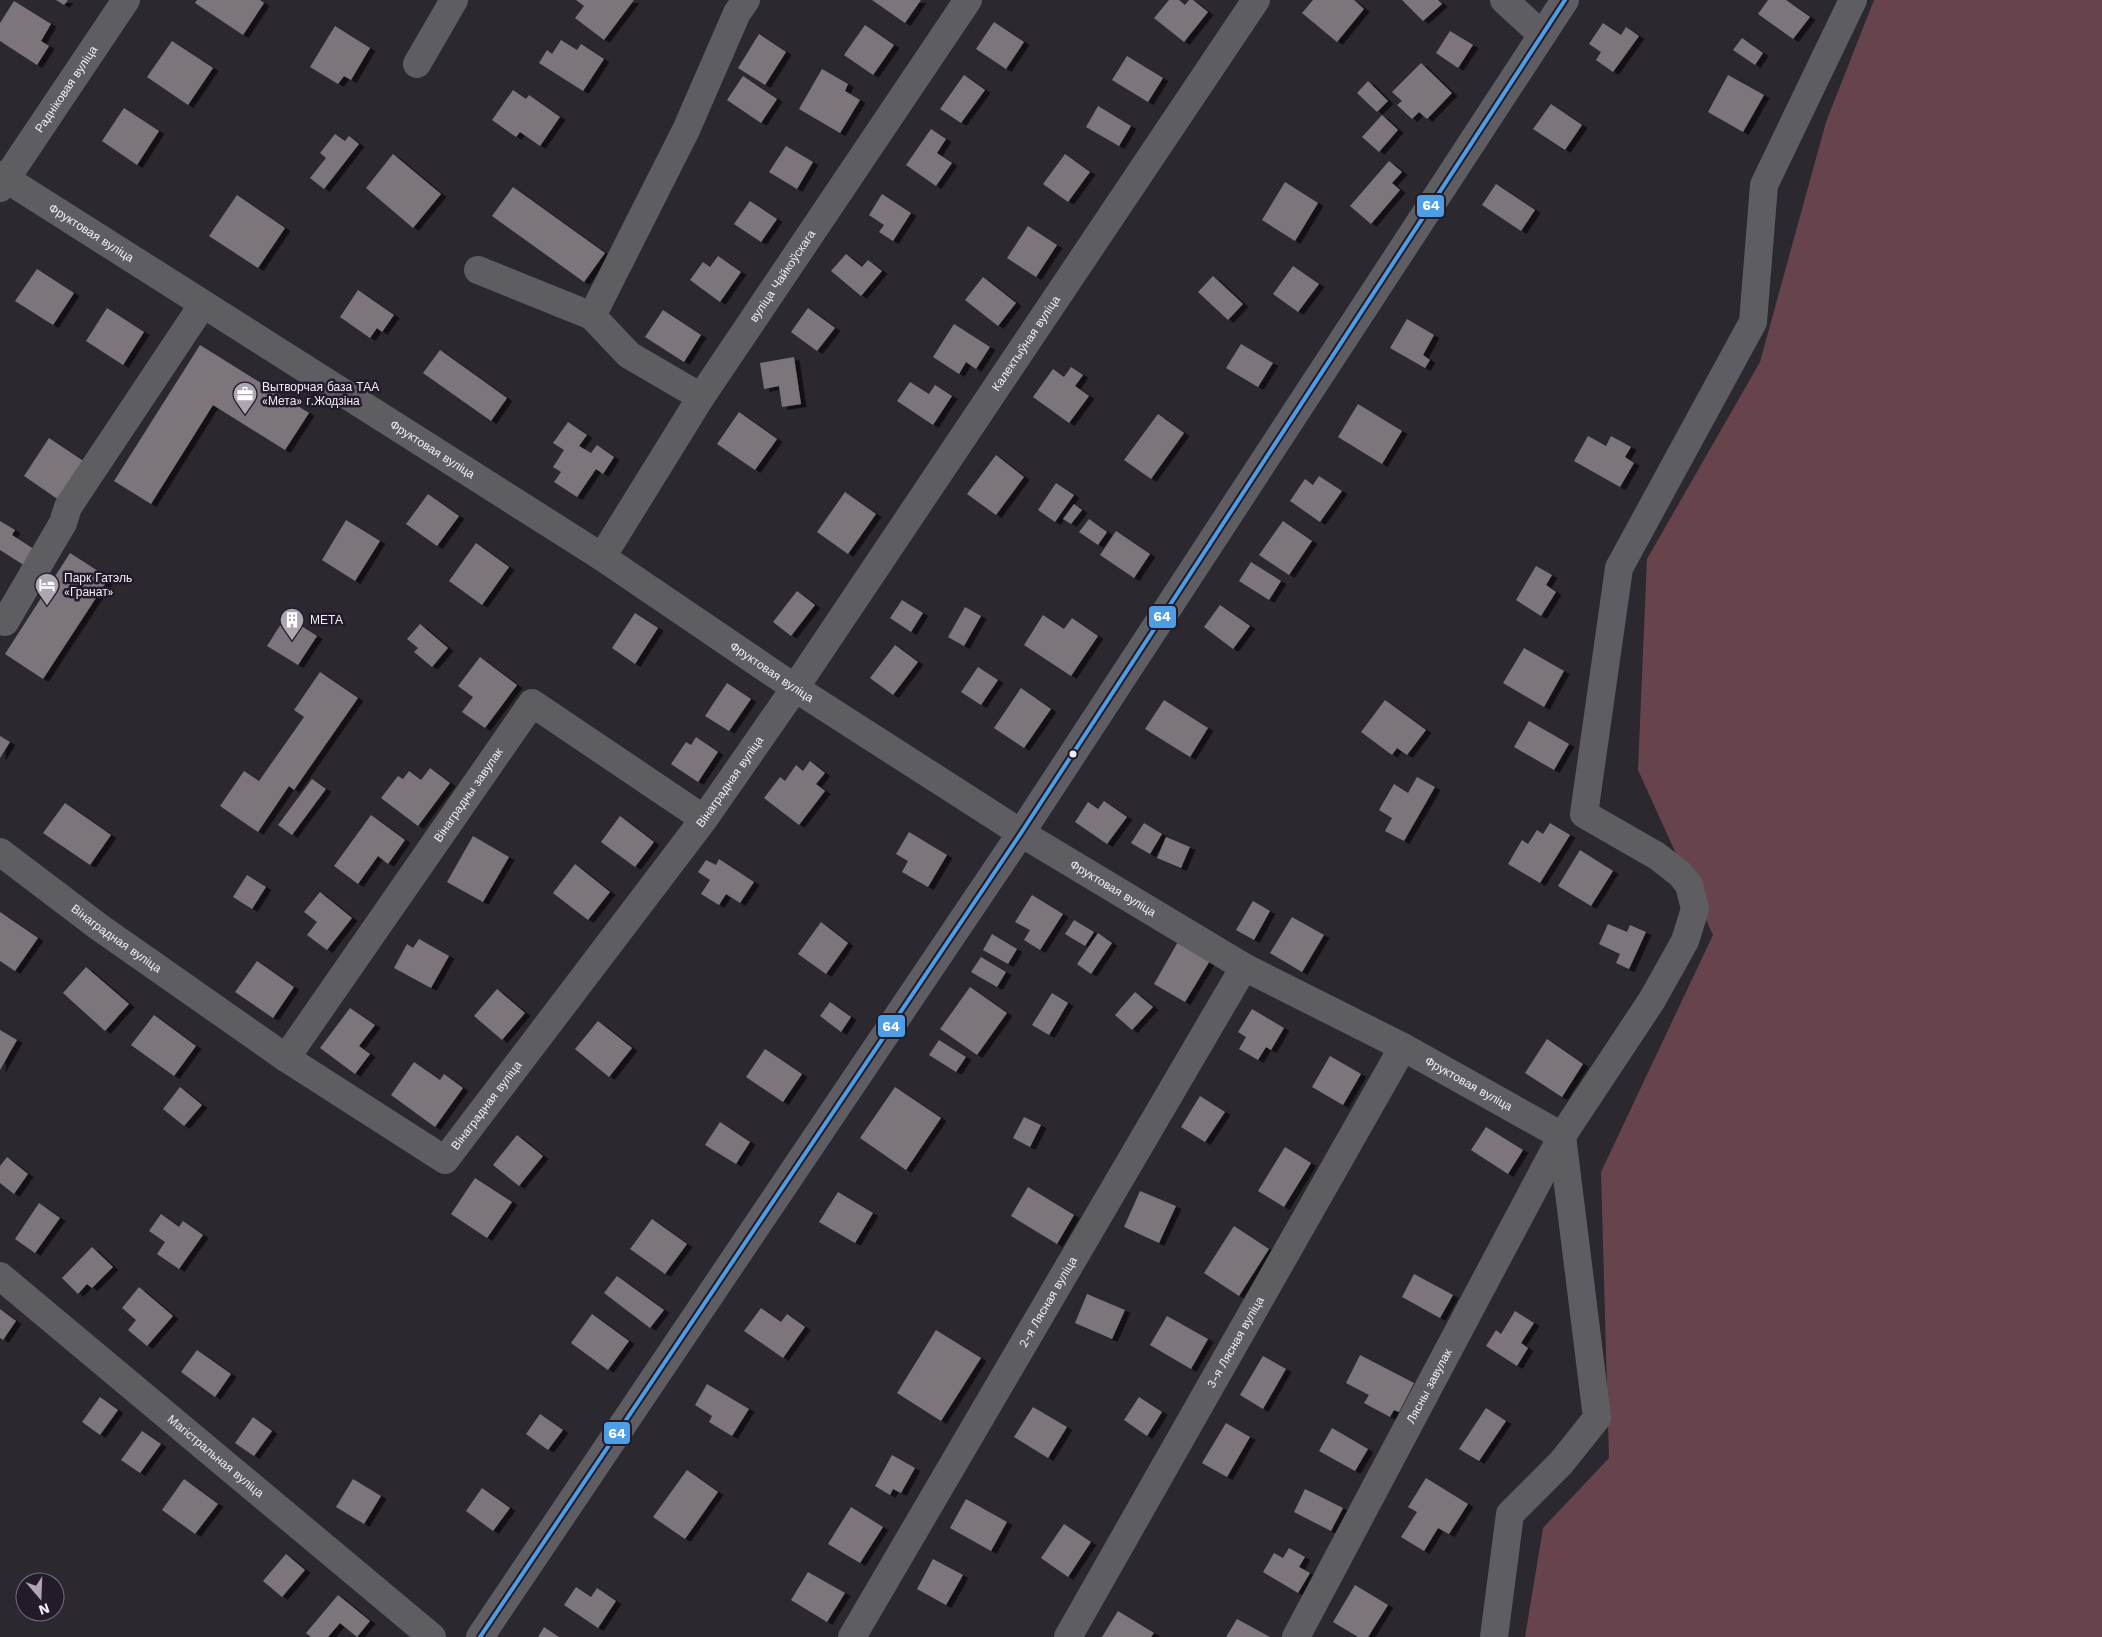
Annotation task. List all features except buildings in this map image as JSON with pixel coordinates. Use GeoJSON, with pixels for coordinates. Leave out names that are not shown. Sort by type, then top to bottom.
{"type":"FeatureCollection","features":[{"type":"Feature","properties":{"kind":"street","name":"Радніковая вуліца"},"geometry":{"type":"LineString","coordinates":[[2,180],[126,0]]}},
{"type":"Feature","properties":{"kind":"street"},"geometry":{"type":"LineString","coordinates":[[416,64],[454,0]]}},
{"type":"Feature","properties":{"kind":"street"},"geometry":{"type":"LineString","coordinates":[[592,316],[686,130],[737,12],[746,0]]}},
{"type":"Feature","properties":{"kind":"street","name":"вуліца Чайкоўскага"},"geometry":{"type":"LineString","coordinates":[[602,557],[701,397],[968,0]]}},
{"type":"Feature","properties":{"kind":"street","name":"Калектыўная вуліца"},"geometry":{"type":"LineString","coordinates":[[796,688],[1256,0]]}},
{"type":"Feature","properties":{"kind":"street"},"geometry":{"type":"LineString","coordinates":[[1504,0],[1542,35]]}},
{"type":"Feature","properties":{"kind":"street"},"geometry":{"type":"LineString","coordinates":[[480,1637],[1021,832],[1565,0]]}},
{"type":"Feature","properties":{"kind":"street","name":"Лясны завулак"},"geometry":{"type":"LineString","coordinates":[[1296,1637],[1562,1136],[1652,1000],[1685,941],[1695,909],[1689,885],[1680,874],[1657,856],[1584,814],[1619,568],[1753,322],[1764,185],[1853,0]]}},
{"type":"Feature","properties":{"kind":"street","name":"Фруктовая вуліца"},"geometry":{"type":"LineString","coordinates":[[2,180],[203,304],[602,557],[796,688],[1021,832],[1244,968],[1403,1047],[1562,1136]]}},
{"type":"Feature","properties":{"kind":"street"},"geometry":{"type":"LineString","coordinates":[[478,270],[592,316],[629,355],[701,397]]}},
{"type":"Feature","properties":{"kind":"street"},"geometry":{"type":"LineString","coordinates":[[5,622],[63,523],[68,507],[203,304]]}},
{"type":"Feature","properties":{"kind":"street","name":"Вінаградная вуліца"},"geometry":{"type":"LineString","coordinates":[[0,852],[99,928],[286,1058],[445,1160],[704,819],[796,688]]}},
{"type":"Feature","properties":{"kind":"street","name":"Вінаградны завулак"},"geometry":{"type":"LineString","coordinates":[[286,1058],[532,703],[704,819]]}},
{"type":"Feature","properties":{"kind":"street","name":"2-я Лясная вуліца"},"geometry":{"type":"LineString","coordinates":[[852,1637],[1244,968]]}},
{"type":"Feature","properties":{"kind":"street","name":"3-я Лясная вуліца"},"geometry":{"type":"LineString","coordinates":[[1068,1637],[1403,1047]]}},
{"type":"Feature","properties":{"kind":"street"},"geometry":{"type":"LineString","coordinates":[[1494,1637],[1510,1514],[1561,1463],[1597,1418],[1562,1136]]}},
{"type":"Feature","properties":{"kind":"street","name":"Магістральная вуліца"},"geometry":{"type":"LineString","coordinates":[[0,1276],[432,1637]]}},
{"type":"Feature","properties":{"kind":"shaded area"},"geometry":{"type":"Polygon","coordinates":[[[1874,0],[2102,0],[2102,1637],[1525,1637],[1543,1528],[1609,1458],[1601,1172],[1713,935],[1638,770],[1647,559],[1760,362],[1826,122],[1874,0]]]}},
{"type":"Feature","properties":{"kind":"transit line","name":"64"},"geometry":{"type":"LineString","coordinates":[[480,1637],[1021,833],[1565,0]]}},
{"type":"Feature","properties":{"kind":"place","name":"Вытворчая база ТАА «Мета» г.Жодзіна"},"geometry":{"type":"Point","coordinates":[245,415]}},
{"type":"Feature","properties":{"kind":"place","name":"Парк Гатэль «Гранат»"},"geometry":{"type":"Point","coordinates":[47,606]}},
{"type":"Feature","properties":{"kind":"place","name":"МЕТА"},"geometry":{"type":"Point","coordinates":[292,641]}}]}
